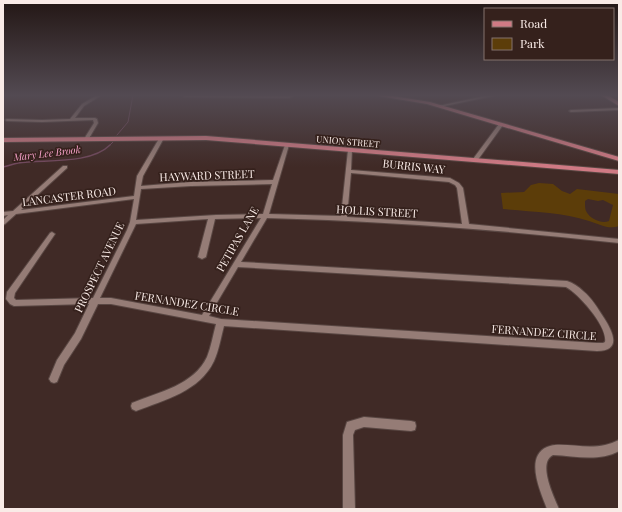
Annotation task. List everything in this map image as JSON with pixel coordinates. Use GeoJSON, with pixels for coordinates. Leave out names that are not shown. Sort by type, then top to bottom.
{"type":"FeatureCollection","features":[{"type":"Feature","properties":{"kind":"main road"},"geometry":{"type":"LineString","coordinates":[[481,119],[619,159]]}},
{"type":"Feature","properties":{"kind":"main road","name":"UNION STREET"},"geometry":{"type":"LineString","coordinates":[[3,140],[212,138],[619,172]]}},
{"type":"Feature","properties":{"kind":"street"},"geometry":{"type":"LineString","coordinates":[[7,120],[42,121],[72,119]]}},
{"type":"Feature","properties":{"kind":"street"},"geometry":{"type":"LineString","coordinates":[[86,139],[96,120],[94,119]]}},
{"type":"Feature","properties":{"kind":"street"},"geometry":{"type":"LineString","coordinates":[[475,160],[501,125]]}},
{"type":"Feature","properties":{"kind":"street","name":"PROSPECT AVENUE"},"geometry":{"type":"LineString","coordinates":[[54,379],[60,363],[78,336],[133,222],[142,171],[162,138]]}},
{"type":"Feature","properties":{"kind":"street","name":"PETIPAS LANE"},"geometry":{"type":"LineString","coordinates":[[204,318],[265,216],[287,145]]}},
{"type":"Feature","properties":{"kind":"street"},"geometry":{"type":"LineString","coordinates":[[344,219],[350,150]]}},
{"type":"Feature","properties":{"kind":"street"},"geometry":{"type":"LineString","coordinates":[[3,223],[65,167]]}},
{"type":"Feature","properties":{"kind":"street","name":"BURRIS WAY"},"geometry":{"type":"LineString","coordinates":[[349,171],[450,180],[457,184],[460,188],[466,226]]}},
{"type":"Feature","properties":{"kind":"street","name":"HAYWARD STREET"},"geometry":{"type":"LineString","coordinates":[[138,188],[191,184],[276,182]]}},
{"type":"Feature","properties":{"kind":"street","name":"LANCASTER ROAD"},"geometry":{"type":"LineString","coordinates":[[3,214],[137,198]]}},
{"type":"Feature","properties":{"kind":"street","name":"HOLLIS STREET"},"geometry":{"type":"LineString","coordinates":[[133,222],[265,216],[344,219],[466,226],[619,241]]}},
{"type":"Feature","properties":{"kind":"street"},"geometry":{"type":"LineString","coordinates":[[202,257],[212,218]]}},
{"type":"Feature","properties":{"kind":"street","name":"FERNANDEZ CIRCLE"},"geometry":{"type":"LineString","coordinates":[[52,234],[11,292],[9,297],[14,303],[111,301],[221,322],[597,347],[604,347],[609,344],[609,333],[585,296],[574,286],[567,284],[236,264]]}},
{"type":"Feature","properties":{"kind":"street"},"geometry":{"type":"LineString","coordinates":[[136,406],[182,388],[193,381],[203,371],[210,360],[221,322]]}},
{"type":"Feature","properties":{"kind":"street"},"geometry":{"type":"LineString","coordinates":[[349,509],[348,435],[351,426],[359,422],[368,422],[411,426]]}},
{"type":"Feature","properties":{"kind":"street"},"geometry":{"type":"LineString","coordinates":[[553,509],[540,467],[542,459],[546,453],[549,451],[558,450],[603,451],[612,449],[619,445]]}},
{"type":"Feature","properties":{"kind":"green space"},"geometry":{"type":"Polygon","coordinates":[[[539,183],[553,184],[562,191],[570,194],[577,189],[619,194],[619,226],[608,227],[579,218],[557,214],[503,209],[501,193],[524,192],[531,185],[539,183]],[[588,199],[585,201],[586,211],[596,220],[603,222],[609,221],[613,205],[603,200],[598,201],[588,199]]]}},
{"type":"Feature","properties":{"kind":"waterway","name":"Mary Lee Brook"},"geometry":{"type":"LineString","coordinates":[[117,135],[128,122],[129,119]]}},
{"type":"Feature","properties":{"kind":"waterway","name":"Mary Lee Brook"},"geometry":{"type":"LineString","coordinates":[[110,145],[113,142]]}},
{"type":"Feature","properties":{"kind":"waterway","name":"Mary Lee Brook"},"geometry":{"type":"LineString","coordinates":[[3,167],[18,163],[66,160],[91,156],[110,145]]}}]}
